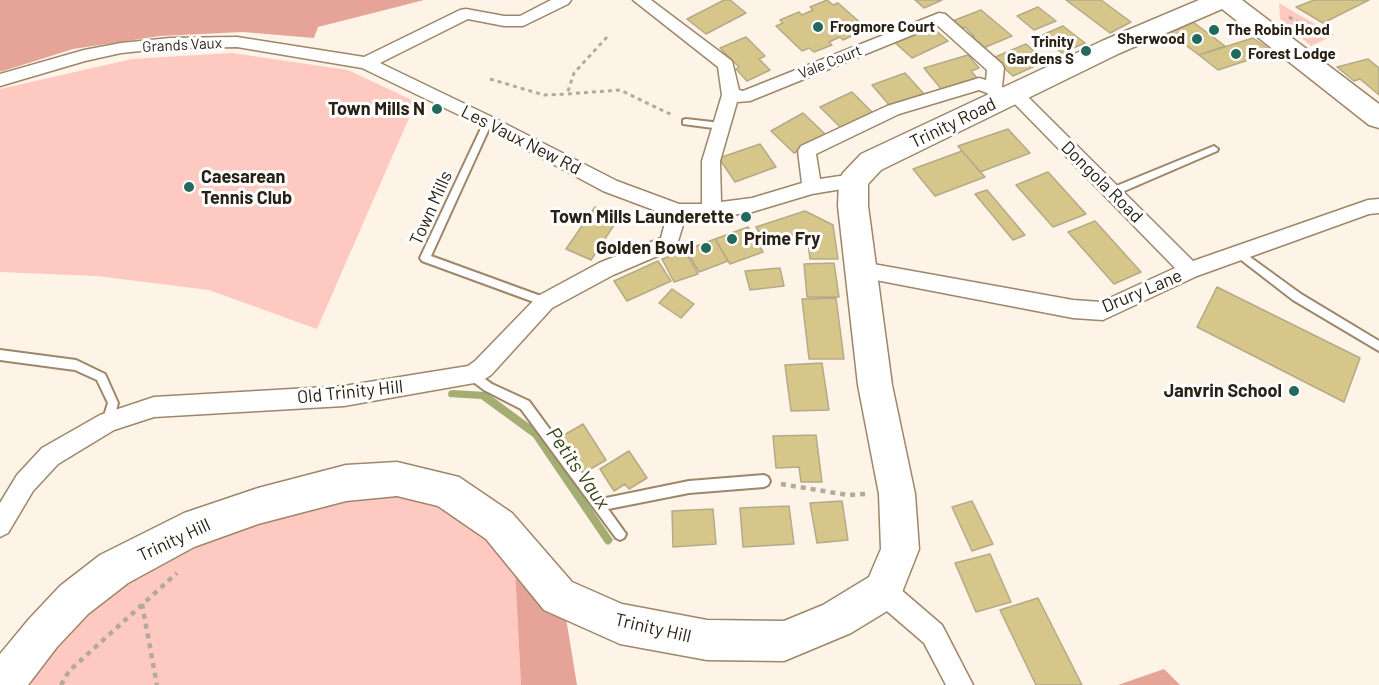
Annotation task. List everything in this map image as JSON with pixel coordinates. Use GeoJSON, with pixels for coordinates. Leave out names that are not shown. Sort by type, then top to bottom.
{"type":"FeatureCollection","features":[{"type":"Feature","properties":{"kind":"main road","name":"Trinity Road"},"geometry":{"type":"LineString","coordinates":[[853,181],[871,162],[1004,93],[1111,48],[1236,2]]}},
{"type":"Feature","properties":{"kind":"main road"},"geometry":{"type":"LineString","coordinates":[[1236,2],[1379,118]]}},
{"type":"Feature","properties":{"kind":"main road"},"geometry":{"type":"LineString","coordinates":[[853,181],[853,206],[875,385],[897,494],[900,549],[883,591]]}},
{"type":"Feature","properties":{"kind":"main road","name":"Trinity Hill"},"geometry":{"type":"LineString","coordinates":[[2,685],[43,633],[74,600],[114,569],[184,532],[258,506],[345,483],[397,479],[446,490],[499,526],[558,596],[620,624],[707,640],[784,641],[837,619],[883,591]]}},
{"type":"Feature","properties":{"kind":"street"},"geometry":{"type":"LineString","coordinates":[[366,63],[465,15],[504,21],[523,21],[563,0]]}},
{"type":"Feature","properties":{"kind":"street"},"geometry":{"type":"LineString","coordinates":[[641,0],[726,65],[731,95],[711,161],[712,211]]}},
{"type":"Feature","properties":{"kind":"street","name":"Vale Court"},"geometry":{"type":"LineString","coordinates":[[731,95],[744,97],[939,18],[996,68],[1004,93]]}},
{"type":"Feature","properties":{"kind":"street","name":"Grands Vaux"},"geometry":{"type":"LineString","coordinates":[[0,80],[84,56],[121,48],[170,43],[237,42],[366,63]]}},
{"type":"Feature","properties":{"kind":"street","name":"Les Vaux New Rd"},"geometry":{"type":"LineString","coordinates":[[366,63],[488,122],[610,186],[678,211]]}},
{"type":"Feature","properties":{"kind":"street"},"geometry":{"type":"LineString","coordinates":[[812,187],[807,151],[893,110],[979,84],[1004,93]]}},
{"type":"Feature","properties":{"kind":"street","name":"Dongola Road"},"geometry":{"type":"LineString","coordinates":[[1004,93],[1112,192],[1190,270]]}},
{"type":"Feature","properties":{"kind":"street"},"geometry":{"type":"LineString","coordinates":[[472,375],[483,368],[545,302],[606,269],[669,243],[678,211],[712,211],[753,205],[812,187],[853,181]]}},
{"type":"Feature","properties":{"kind":"street","name":"Drury Lane"},"geometry":{"type":"LineString","coordinates":[[862,270],[1073,309],[1103,311],[1190,270],[1368,207],[1379,206]]}},
{"type":"Feature","properties":{"kind":"street","name":"Old Trinity Hill"},"geometry":{"type":"LineString","coordinates":[[0,525],[25,483],[50,456],[108,422],[154,407],[344,396],[472,375]]}},
{"type":"Feature","properties":{"kind":"street"},"geometry":{"type":"LineString","coordinates":[[883,591],[933,634],[960,685]]}},
{"type":"Feature","properties":{"kind":"lane","name":"Town Mills"},"geometry":{"type":"LineString","coordinates":[[488,122],[425,258],[545,302]]}},
{"type":"Feature","properties":{"kind":"lane"},"geometry":{"type":"LineString","coordinates":[[686,122],[721,126]]}},
{"type":"Feature","properties":{"kind":"lane"},"geometry":{"type":"LineString","coordinates":[[1112,192],[1214,149]]}},
{"type":"Feature","properties":{"kind":"lane"},"geometry":{"type":"LineString","coordinates":[[1239,252],[1297,297],[1379,346]]}},
{"type":"Feature","properties":{"kind":"lane"},"geometry":{"type":"LineString","coordinates":[[0,355],[76,365],[101,377],[113,403],[108,422]]}},
{"type":"Feature","properties":{"kind":"lane"},"geometry":{"type":"LineString","coordinates":[[472,375],[488,387],[525,405],[620,534]]}},
{"type":"Feature","properties":{"kind":"lane"},"geometry":{"type":"LineString","coordinates":[[598,505],[689,487],[764,481]]}},
{"type":"Feature","properties":{"kind":"path"},"geometry":{"type":"LineString","coordinates":[[567,94],[574,73],[607,37]]}},
{"type":"Feature","properties":{"kind":"path"},"geometry":{"type":"LineString","coordinates":[[490,79],[544,95],[620,90],[686,122]]}},
{"type":"Feature","properties":{"kind":"path"},"geometry":{"type":"LineString","coordinates":[[764,481],[848,495],[875,494]]}},
{"type":"Feature","properties":{"kind":"path"},"geometry":{"type":"LineString","coordinates":[[61,685],[69,671],[182,568]]}},
{"type":"Feature","properties":{"kind":"path"},"geometry":{"type":"LineString","coordinates":[[142,603],[158,685]]}},
{"type":"Feature","properties":{"kind":"shaded area"},"geometry":{"type":"Polygon","coordinates":[[[0,0],[424,0],[318,27],[314,38],[243,32],[160,36],[73,49],[0,72],[0,0]]]}},
{"type":"Feature","properties":{"kind":"shaded area"},"geometry":{"type":"Polygon","coordinates":[[[1279,3],[1334,35],[1311,46],[1280,19],[1279,3]]]}},
{"type":"Feature","properties":{"kind":"shaded area","name":"Caesarean Tennis Club"},"geometry":{"type":"Polygon","coordinates":[[[232,53],[348,70],[416,102],[317,329],[209,290],[97,276],[0,272],[0,89],[132,59],[232,53]]]}},
{"type":"Feature","properties":{"kind":"shaded area"},"geometry":{"type":"Polygon","coordinates":[[[389,493],[436,507],[480,531],[515,570],[521,685],[20,685],[78,611],[191,543],[286,511],[389,493]]]}},
{"type":"Feature","properties":{"kind":"shaded area"},"geometry":{"type":"Polygon","coordinates":[[[515,570],[565,612],[577,685],[521,685],[515,570]]]}},
{"type":"Feature","properties":{"kind":"shaded area"},"geometry":{"type":"Polygon","coordinates":[[[1164,669],[1180,685],[1118,685],[1164,669]]]}},
{"type":"Feature","properties":{"kind":"building"},"geometry":{"type":"Polygon","coordinates":[[[724,0],[730,0],[746,13],[706,34],[687,19],[724,0]]]}},
{"type":"Feature","properties":{"kind":"building","name":"Frogmore Court"},"geometry":{"type":"Polygon","coordinates":[[[827,0],[833,5],[838,3],[863,25],[858,27],[862,31],[843,40],[840,37],[829,42],[832,45],[814,52],[809,48],[802,51],[776,26],[783,23],[780,20],[799,12],[802,15],[813,10],[810,7],[827,0]]]}},
{"type":"Feature","properties":{"kind":"building"},"geometry":{"type":"Polygon","coordinates":[[[915,0],[942,0],[924,8],[915,0]]]}},
{"type":"Feature","properties":{"kind":"building"},"geometry":{"type":"Polygon","coordinates":[[[1066,0],[1101,0],[1131,22],[1110,33],[1066,0]]]}},
{"type":"Feature","properties":{"kind":"building"},"geometry":{"type":"Polygon","coordinates":[[[1314,0],[1369,0],[1323,23],[1296,7],[1314,0]]]}},
{"type":"Feature","properties":{"kind":"building"},"geometry":{"type":"Polygon","coordinates":[[[1038,7],[1056,21],[1034,30],[1017,16],[1038,7]]]}},
{"type":"Feature","properties":{"kind":"building"},"geometry":{"type":"Polygon","coordinates":[[[981,10],[1012,36],[981,49],[968,38],[974,36],[965,27],[959,30],[950,22],[981,10]]]}},
{"type":"Feature","properties":{"kind":"building","name":"Sherwood"},"geometry":{"type":"Polygon","coordinates":[[[1193,22],[1225,46],[1199,55],[1168,32],[1193,22]]]}},
{"type":"Feature","properties":{"kind":"building"},"geometry":{"type":"Polygon","coordinates":[[[928,24],[948,41],[912,58],[892,40],[928,24]]]}},
{"type":"Feature","properties":{"kind":"building"},"geometry":{"type":"Polygon","coordinates":[[[1063,26],[1085,43],[1062,53],[1040,36],[1063,26]]]}},
{"type":"Feature","properties":{"kind":"building"},"geometry":{"type":"Polygon","coordinates":[[[746,37],[765,56],[759,59],[770,70],[747,81],[736,69],[739,67],[720,48],[746,37]]]}},
{"type":"Feature","properties":{"kind":"building","name":"Forest Lodge"},"geometry":{"type":"Polygon","coordinates":[[[1253,38],[1273,52],[1218,70],[1199,55],[1253,38]]]}},
{"type":"Feature","properties":{"kind":"building"},"geometry":{"type":"Polygon","coordinates":[[[1026,44],[1046,61],[1013,76],[993,58],[1026,44]]]}},
{"type":"Feature","properties":{"kind":"building"},"geometry":{"type":"Polygon","coordinates":[[[968,55],[979,68],[971,71],[978,79],[942,90],[924,68],[968,55]]]}},
{"type":"Feature","properties":{"kind":"building"},"geometry":{"type":"Polygon","coordinates":[[[1368,59],[1379,68],[1379,95],[1360,79],[1354,81],[1337,67],[1368,59]]]}},
{"type":"Feature","properties":{"kind":"building"},"geometry":{"type":"Polygon","coordinates":[[[905,73],[924,94],[890,106],[872,85],[905,73]]]}},
{"type":"Feature","properties":{"kind":"building"},"geometry":{"type":"Polygon","coordinates":[[[852,92],[873,113],[841,128],[820,107],[852,92]]]}},
{"type":"Feature","properties":{"kind":"building"},"geometry":{"type":"Polygon","coordinates":[[[803,113],[826,135],[794,153],[771,131],[803,113]]]}},
{"type":"Feature","properties":{"kind":"building"},"geometry":{"type":"Polygon","coordinates":[[[1008,129],[1030,153],[980,172],[958,146],[1008,129]]]}},
{"type":"Feature","properties":{"kind":"building"},"geometry":{"type":"Polygon","coordinates":[[[760,144],[776,167],[735,182],[719,158],[760,144]]]}},
{"type":"Feature","properties":{"kind":"building"},"geometry":{"type":"Polygon","coordinates":[[[962,151],[985,177],[935,196],[913,169],[962,151]]]}},
{"type":"Feature","properties":{"kind":"building"},"geometry":{"type":"Polygon","coordinates":[[[1048,172],[1086,214],[1053,227],[1016,185],[1048,172]]]}},
{"type":"Feature","properties":{"kind":"building"},"geometry":{"type":"Polygon","coordinates":[[[987,190],[1025,235],[1013,240],[975,194],[987,190]]]}},
{"type":"Feature","properties":{"kind":"building"},"geometry":{"type":"Polygon","coordinates":[[[595,207],[620,216],[591,260],[566,249],[595,207]]]}},
{"type":"Feature","properties":{"kind":"building"},"geometry":{"type":"Polygon","coordinates":[[[805,211],[833,225],[838,259],[810,259],[808,243],[790,234],[765,242],[756,227],[805,211]]]}},
{"type":"Feature","properties":{"kind":"building"},"geometry":{"type":"Polygon","coordinates":[[[1095,221],[1141,272],[1114,284],[1068,232],[1095,221]]]}},
{"type":"Feature","properties":{"kind":"building"},"geometry":{"type":"Polygon","coordinates":[[[748,227],[763,252],[730,264],[715,239],[748,227]]]}},
{"type":"Feature","properties":{"kind":"building"},"geometry":{"type":"Polygon","coordinates":[[[715,239],[728,261],[699,272],[686,250],[715,239]]]}},
{"type":"Feature","properties":{"kind":"building"},"geometry":{"type":"Polygon","coordinates":[[[685,251],[698,274],[674,282],[662,259],[685,251]]]}},
{"type":"Feature","properties":{"kind":"building"},"geometry":{"type":"Polygon","coordinates":[[[658,261],[671,281],[627,301],[614,281],[658,261]]]}},
{"type":"Feature","properties":{"kind":"building"},"geometry":{"type":"Polygon","coordinates":[[[834,263],[839,297],[807,297],[804,264],[834,263]]]}},
{"type":"Feature","properties":{"kind":"building"},"geometry":{"type":"Polygon","coordinates":[[[780,268],[784,286],[750,290],[745,271],[780,268]]]}},
{"type":"Feature","properties":{"kind":"building"},"geometry":{"type":"Polygon","coordinates":[[[1217,287],[1360,358],[1344,402],[1197,327],[1217,287]]]}},
{"type":"Feature","properties":{"kind":"building"},"geometry":{"type":"Polygon","coordinates":[[[672,289],[694,304],[681,318],[659,303],[672,289]]]}},
{"type":"Feature","properties":{"kind":"building"},"geometry":{"type":"Polygon","coordinates":[[[836,298],[844,359],[809,359],[802,299],[836,298]]]}},
{"type":"Feature","properties":{"kind":"building"},"geometry":{"type":"Polygon","coordinates":[[[822,363],[829,410],[791,411],[785,365],[822,363]]]}},
{"type":"Feature","properties":{"kind":"building"},"geometry":{"type":"Polygon","coordinates":[[[583,424],[606,460],[582,474],[559,438],[583,424]]]}},
{"type":"Feature","properties":{"kind":"building"},"geometry":{"type":"Polygon","coordinates":[[[816,435],[822,482],[801,482],[799,467],[776,468],[773,436],[816,435]]]}},
{"type":"Feature","properties":{"kind":"building"},"geometry":{"type":"Polygon","coordinates":[[[629,451],[647,478],[629,489],[625,484],[614,491],[600,469],[629,451]]]}},
{"type":"Feature","properties":{"kind":"building"},"geometry":{"type":"Polygon","coordinates":[[[842,501],[848,540],[817,543],[810,503],[842,501]]]}},
{"type":"Feature","properties":{"kind":"building"},"geometry":{"type":"Polygon","coordinates":[[[972,501],[993,544],[972,551],[952,507],[972,501]]]}},
{"type":"Feature","properties":{"kind":"building"},"geometry":{"type":"Polygon","coordinates":[[[789,506],[794,544],[743,547],[740,508],[789,506]]]}},
{"type":"Feature","properties":{"kind":"building"},"geometry":{"type":"Polygon","coordinates":[[[713,509],[716,544],[673,547],[672,511],[713,509]]]}},
{"type":"Feature","properties":{"kind":"building"},"geometry":{"type":"Polygon","coordinates":[[[990,554],[1011,602],[976,612],[955,563],[990,554]]]}},
{"type":"Feature","properties":{"kind":"building"},"geometry":{"type":"Polygon","coordinates":[[[1038,598],[1082,685],[1036,685],[1000,610],[1038,598]]]}},
{"type":"Feature","properties":{"kind":"waterway","name":"Petits Vaux"},"geometry":{"type":"LineString","coordinates":[[452,394],[483,395],[536,434],[608,540]]}},
{"type":"Feature","properties":{"kind":"place","name":"Frogmore Court"},"geometry":{"type":"Point","coordinates":[818,27]}},
{"type":"Feature","properties":{"kind":"place","name":"The Robin Hood"},"geometry":{"type":"Point","coordinates":[1214,30]}},
{"type":"Feature","properties":{"kind":"place","name":"Sherwood"},"geometry":{"type":"Point","coordinates":[1197,39]}},
{"type":"Feature","properties":{"kind":"place","name":"Trinity Gardens S"},"geometry":{"type":"Point","coordinates":[1086,51]}},
{"type":"Feature","properties":{"kind":"place","name":"Forest Lodge"},"geometry":{"type":"Point","coordinates":[1236,54]}},
{"type":"Feature","properties":{"kind":"place","name":"Town Mills N"},"geometry":{"type":"Point","coordinates":[437,109]}},
{"type":"Feature","properties":{"kind":"place","name":"Caesarean Tennis Club"},"geometry":{"type":"Point","coordinates":[189,187]}},
{"type":"Feature","properties":{"kind":"place","name":"Town Mills Launderette"},"geometry":{"type":"Point","coordinates":[746,217]}},
{"type":"Feature","properties":{"kind":"place","name":"Prime Fry"},"geometry":{"type":"Point","coordinates":[732,239]}},
{"type":"Feature","properties":{"kind":"place","name":"Golden Bowl"},"geometry":{"type":"Point","coordinates":[706,248]}},
{"type":"Feature","properties":{"kind":"place","name":"Janvrin School"},"geometry":{"type":"Point","coordinates":[1294,391]}}]}
